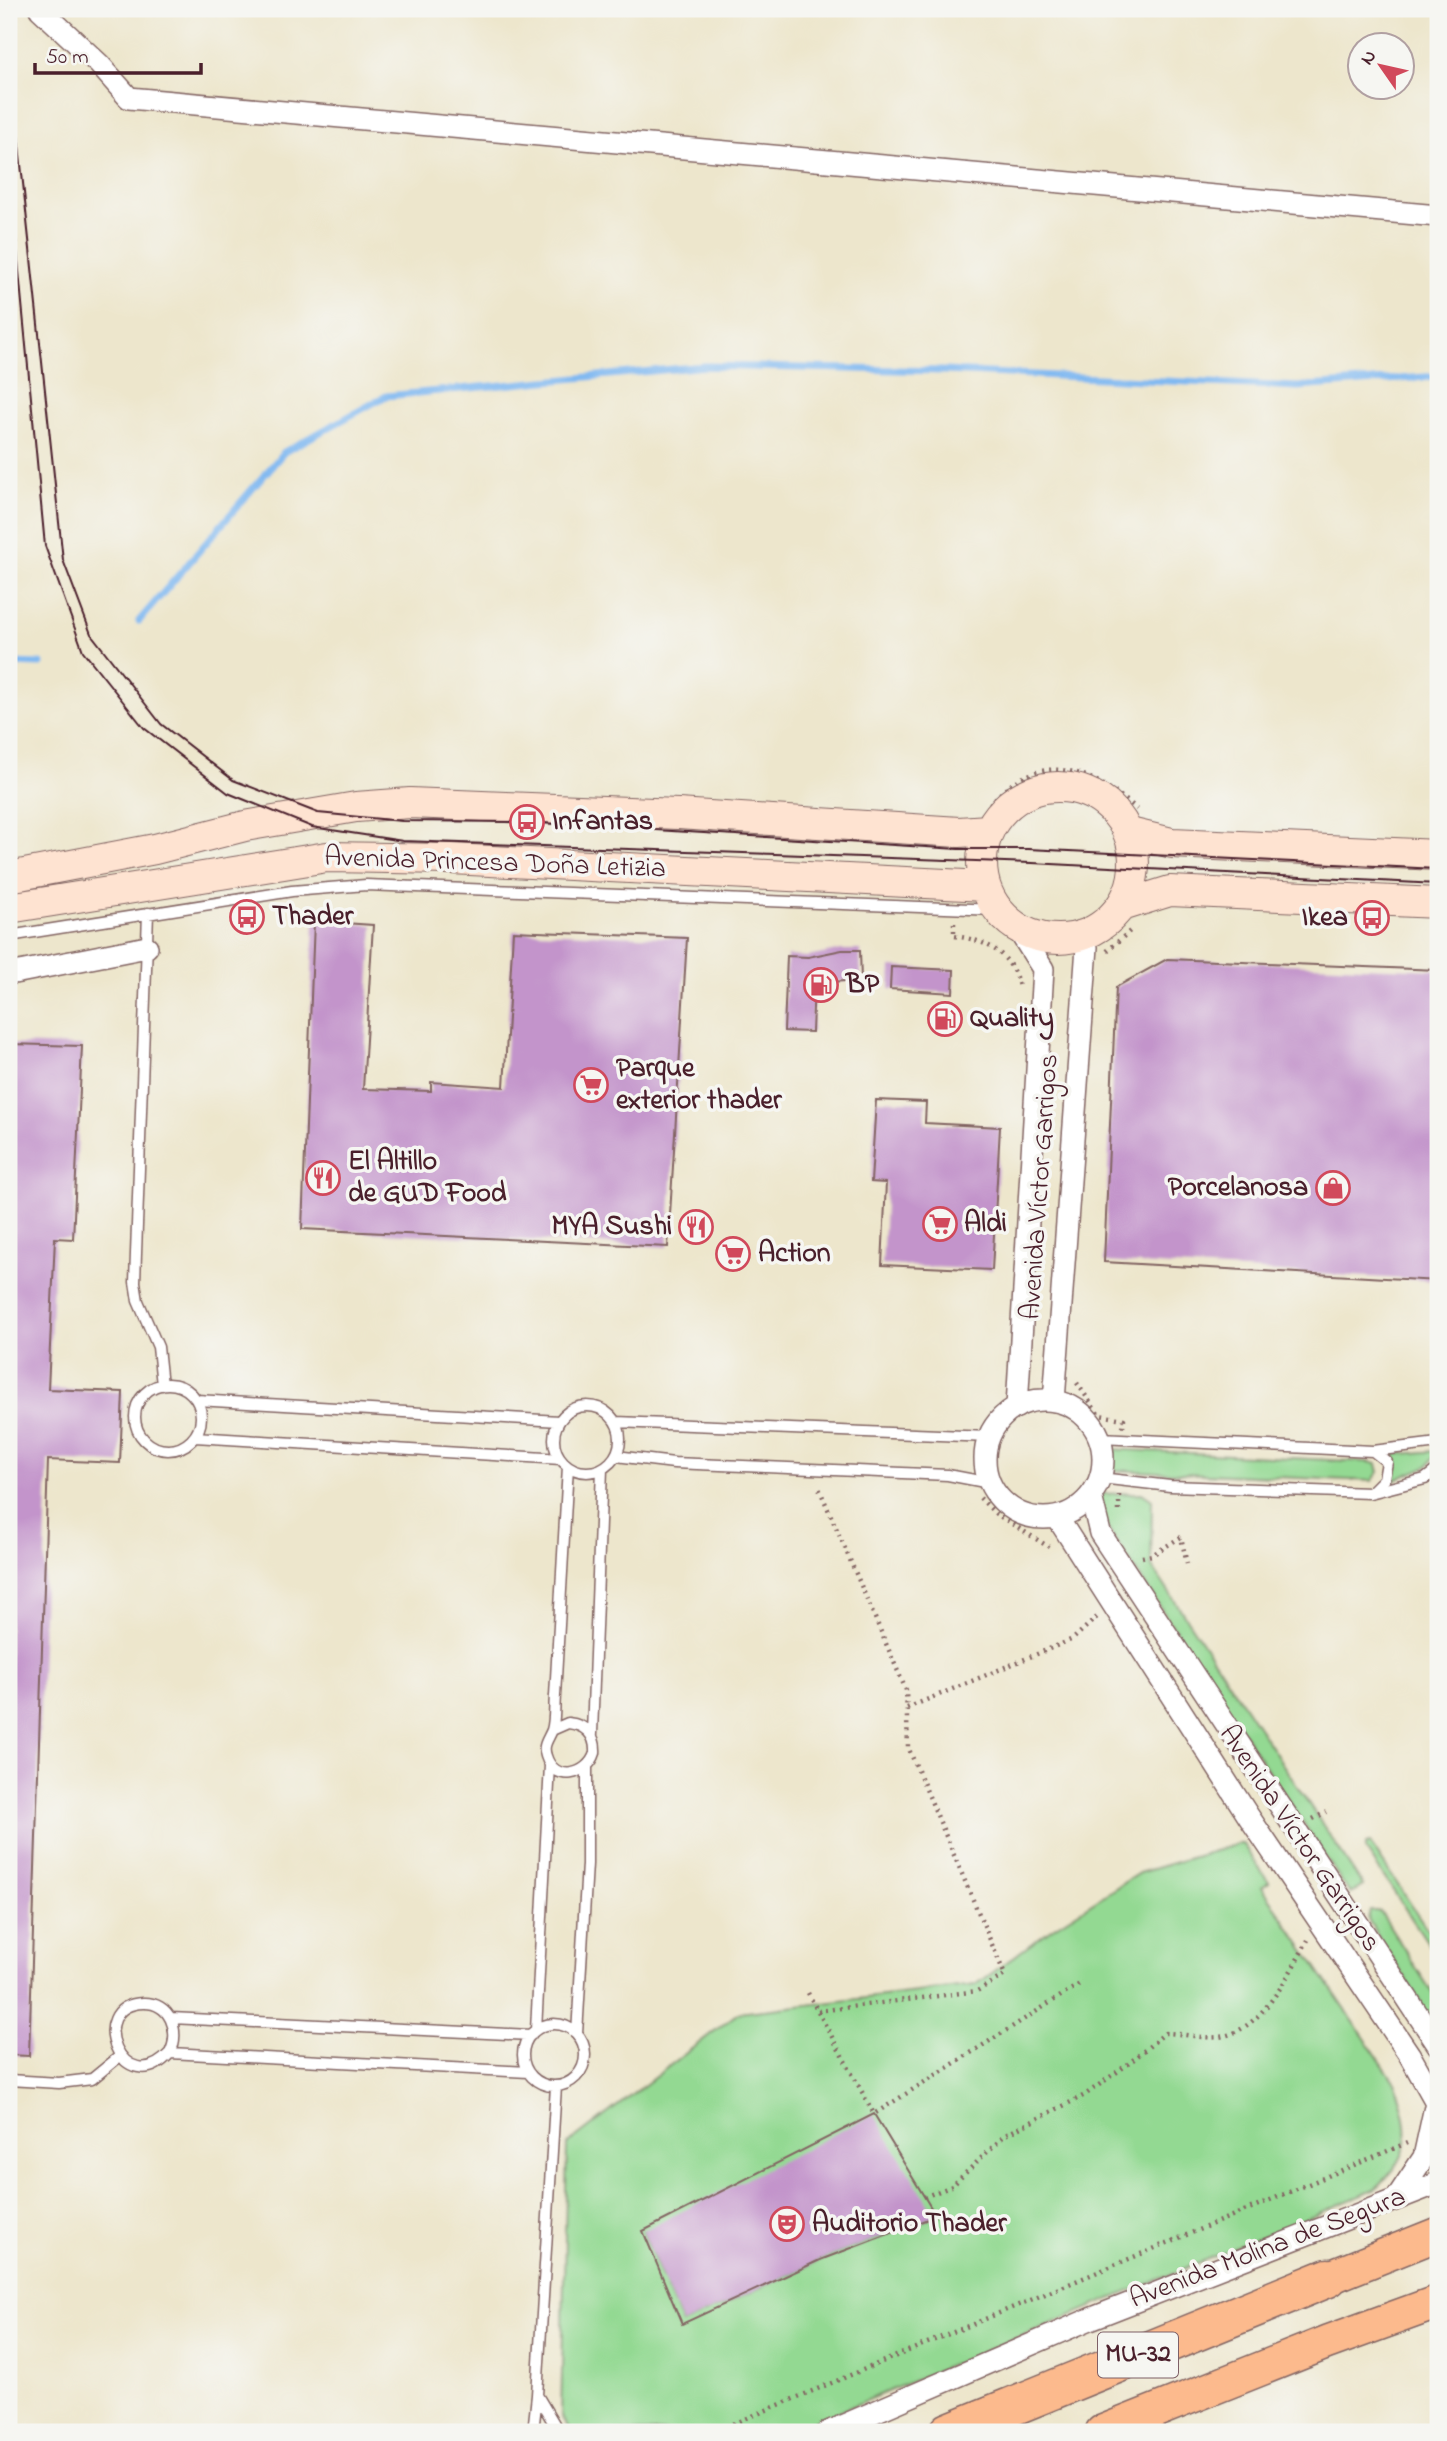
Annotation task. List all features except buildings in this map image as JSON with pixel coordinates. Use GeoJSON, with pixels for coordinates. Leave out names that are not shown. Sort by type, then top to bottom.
{"type":"FeatureCollection","features":[{"type":"Feature","properties":{"kind":"highway","name":"MU-32"},"geometry":{"type":"LineString","coordinates":[[949,2432],[1328,2278]]}},
{"type":"Feature","properties":{"kind":"main road","name":"Avenida Molina de Segura"},"geometry":{"type":"LineString","coordinates":[[1328,2278],[1438,2234]]}},
{"type":"Feature","properties":{"kind":"main road"},"geometry":{"type":"LineString","coordinates":[[1102,2432],[1328,2342],[1438,2302]]}},
{"type":"Feature","properties":{"kind":"street"},"geometry":{"type":"LineString","coordinates":[[40,9],[99,64],[129,98],[1438,216]]}},
{"type":"Feature","properties":{"kind":"street"},"geometry":{"type":"LineString","coordinates":[[1438,855],[1172,843],[1119,815],[1098,797],[1073,787],[1046,787],[1020,796],[987,820],[981,856],[999,908],[1053,940],[1080,937],[1128,916],[1170,891],[1438,902]]}},
{"type":"Feature","properties":{"kind":"street","name":"Avenida Princesa Doña Letizia"},"geometry":{"type":"LineString","coordinates":[[9,877],[155,849],[257,824],[356,807],[410,803],[678,814],[959,832],[987,820]]}},
{"type":"Feature","properties":{"kind":"street"},"geometry":{"type":"LineString","coordinates":[[1128,916],[1135,862],[1135,822]]}},
{"type":"Feature","properties":{"kind":"street","name":"Avenida Princesa Doña Letizia"},"geometry":{"type":"LineString","coordinates":[[9,908],[327,857],[363,856],[999,908]]}},
{"type":"Feature","properties":{"kind":"street","name":"Avenida Víctor Garrigos"},"geometry":{"type":"LineString","coordinates":[[999,908],[1043,969],[1017,1407]]}},
{"type":"Feature","properties":{"kind":"street","name":"Avenida Víctor Garrigos"},"geometry":{"type":"LineString","coordinates":[[1054,1401],[1087,947],[1080,937]]}},
{"type":"Feature","properties":{"kind":"street"},"geometry":{"type":"LineString","coordinates":[[9,974],[147,947]]}},
{"type":"Feature","properties":{"kind":"street"},"geometry":{"type":"LineString","coordinates":[[1036,1401],[1054,1401],[1081,1414],[1100,1438],[1104,1458],[1096,1487],[1076,1510],[1057,1517],[1037,1518],[1018,1512],[1001,1500],[990,1483],[985,1463],[989,1437],[1000,1420],[1017,1407],[1036,1401]]}},
{"type":"Feature","properties":{"kind":"street","name":"Avenida Víctor Garrigos"},"geometry":{"type":"LineString","coordinates":[[1096,1487],[1100,1533],[1438,2045]]}},
{"type":"Feature","properties":{"kind":"street","name":"Avenida Víctor Garrigos"},"geometry":{"type":"LineString","coordinates":[[1057,1517],[1249,1817],[1409,2054],[1436,2102],[1424,2157],[1396,2199]]}},
{"type":"Feature","properties":{"kind":"street","name":"Avenida Molina de Segura"},"geometry":{"type":"LineString","coordinates":[[828,2432],[1090,2319],[1438,2183]]}},
{"type":"Feature","properties":{"kind":"lane"},"geometry":{"type":"LineString","coordinates":[[9,936],[292,891],[366,885],[999,908]]}},
{"type":"Feature","properties":{"kind":"lane"},"geometry":{"type":"LineString","coordinates":[[148,913],[135,1282],[138,1301],[158,1346],[162,1384]]}},
{"type":"Feature","properties":{"kind":"lane"},"geometry":{"type":"LineString","coordinates":[[195,1437],[201,1419],[197,1400],[186,1388],[162,1384],[143,1396],[137,1406],[137,1429],[152,1446],[172,1450],[195,1437],[564,1463],[585,1472],[602,1469],[615,1456],[620,1433],[616,1422],[604,1410],[579,1406],[568,1412],[559,1422],[554,1434],[555,1447],[564,1463],[552,1730],[545,1746],[550,1765],[533,2033],[523,2057],[528,2072],[540,2083],[556,2086],[577,2076],[585,2055],[577,2034],[587,1864],[587,1768],[595,1753],[592,1734],[602,1469]]}},
{"type":"Feature","properties":{"kind":"lane"},"geometry":{"type":"LineString","coordinates":[[197,1400],[559,1422]]}},
{"type":"Feature","properties":{"kind":"lane"},"geometry":{"type":"LineString","coordinates":[[616,1422],[989,1437]]}},
{"type":"Feature","properties":{"kind":"lane"},"geometry":{"type":"LineString","coordinates":[[1100,1438],[1373,1451],[1438,1443]]}},
{"type":"Feature","properties":{"kind":"lane"},"geometry":{"type":"LineString","coordinates":[[1370,1493],[1384,1479],[1387,1462],[1373,1451]]}},
{"type":"Feature","properties":{"kind":"lane"},"geometry":{"type":"LineString","coordinates":[[615,1456],[674,1463],[948,1475],[990,1483]]}},
{"type":"Feature","properties":{"kind":"lane"},"geometry":{"type":"LineString","coordinates":[[1096,1487],[1170,1486],[1370,1493],[1425,1479],[1438,1469]]}},
{"type":"Feature","properties":{"kind":"lane"},"geometry":{"type":"LineString","coordinates":[[552,1730],[568,1723],[585,1728],[592,1734]]}},
{"type":"Feature","properties":{"kind":"lane"},"geometry":{"type":"LineString","coordinates":[[550,1765],[556,1770],[572,1774],[587,1768]]}},
{"type":"Feature","properties":{"kind":"lane"},"geometry":{"type":"LineString","coordinates":[[172,2018],[176,2036],[170,2053],[164,2060],[146,2067],[136,2066],[120,2056],[114,2046],[113,2025],[126,2008],[146,2003],[156,2005],[172,2018],[533,2033],[552,2024],[568,2027],[577,2034]]}},
{"type":"Feature","properties":{"kind":"lane"},"geometry":{"type":"LineString","coordinates":[[170,2053],[528,2072]]}},
{"type":"Feature","properties":{"kind":"lane"},"geometry":{"type":"LineString","coordinates":[[9,2080],[60,2083],[92,2079],[120,2056]]}},
{"type":"Feature","properties":{"kind":"lane"},"geometry":{"type":"LineString","coordinates":[[533,2432],[556,2086]]}},
{"type":"Feature","properties":{"kind":"lane"},"geometry":{"type":"LineString","coordinates":[[537,2395],[559,2432]]}},
{"type":"Feature","properties":{"kind":"path"},"geometry":{"type":"LineString","coordinates":[[987,820],[1003,790],[1046,769],[1071,770],[1108,784],[1135,822]]}},
{"type":"Feature","properties":{"kind":"path"},"geometry":{"type":"LineString","coordinates":[[1104,963],[1107,950],[1128,916]]}},
{"type":"Feature","properties":{"kind":"path"},"geometry":{"type":"LineString","coordinates":[[818,2011],[977,1991],[1005,1975],[908,1747],[906,1690],[819,1488],[830,1488]]}},
{"type":"Feature","properties":{"kind":"path"},"geometry":{"type":"LineString","coordinates":[[967,1495],[979,1496],[996,1514],[1060,1554]]}},
{"type":"Feature","properties":{"kind":"path"},"geometry":{"type":"LineString","coordinates":[[1142,1557],[1152,1555],[1181,1537],[1187,1563]]}},
{"type":"Feature","properties":{"kind":"path"},"geometry":{"type":"LineString","coordinates":[[907,1708],[1073,1639],[1099,1615]]}},
{"type":"Feature","properties":{"kind":"path"},"geometry":{"type":"LineString","coordinates":[[1308,1821],[1326,1812]]}},
{"type":"Feature","properties":{"kind":"path"},"geometry":{"type":"LineString","coordinates":[[924,2197],[952,2186],[1005,2135],[1085,2095],[1165,2033],[1219,2037],[1247,2025],[1270,2002],[1311,1937],[1318,1948]]}},
{"type":"Feature","properties":{"kind":"path"},"geometry":{"type":"LineString","coordinates":[[808,1993],[874,2114],[1083,1982]]}},
{"type":"Feature","properties":{"kind":"path"},"geometry":{"type":"LineString","coordinates":[[714,2432],[1407,2143],[1412,2134]]}},
{"type":"Feature","properties":{"kind":"green space"},"geometry":{"type":"Polygon","coordinates":[[[1108,1449],[1369,1462],[1377,1464],[1379,1472],[1372,1481],[1108,1470],[1108,1449]]]}},
{"type":"Feature","properties":{"kind":"green space"},"geometry":{"type":"Polygon","coordinates":[[[1438,1451],[1428,1466],[1388,1483],[1393,1464],[1386,1455],[1438,1451]]]}},
{"type":"Feature","properties":{"kind":"green space"},"geometry":{"type":"Polygon","coordinates":[[[1142,1493],[1152,1500],[1151,1565],[1363,1886],[1350,1894],[1103,1521],[1098,1494],[1142,1493]]]}},
{"type":"Feature","properties":{"kind":"green space"},"geometry":{"type":"Polygon","coordinates":[[[1242,1843],[1269,1882],[1262,1887],[1396,2084],[1405,2116],[1406,2142],[1397,2165],[1374,2190],[790,2432],[572,2432],[561,2417],[567,2145],[738,2013],[976,1985],[1051,1929],[1139,1873],[1242,1843]],[[935,2216],[643,2232],[682,2324],[820,2260],[935,2216]]]}},
{"type":"Feature","properties":{"kind":"green space"},"geometry":{"type":"Polygon","coordinates":[[[1370,1843],[1438,1945],[1438,1958],[1366,1850],[1366,1844],[1370,1843]]]}},
{"type":"Feature","properties":{"kind":"green space"},"geometry":{"type":"Polygon","coordinates":[[[1370,1911],[1380,1911],[1438,2002],[1438,2030],[1368,1920],[1370,1911]]]}},
{"type":"Feature","properties":{"kind":"waterway"},"geometry":{"type":"LineString","coordinates":[[139,621],[284,452],[386,396],[705,366],[945,371],[1298,387],[1438,376]]}},
{"type":"Feature","properties":{"kind":"waterway"},"geometry":{"type":"LineString","coordinates":[[9,663],[41,664]]}},
{"type":"Feature","properties":{"kind":"tram line"},"geometry":{"type":"LineString","coordinates":[[9,51],[63,560],[91,634],[161,724],[233,780],[318,813],[402,821],[527,822],[958,849],[1028,849],[1438,869]]}},
{"type":"Feature","properties":{"kind":"tram line"},"geometry":{"type":"LineString","coordinates":[[9,166],[45,546],[83,651],[144,728],[228,793],[312,827],[403,841],[1032,863],[1438,884]]}},
{"type":"Feature","properties":{"kind":"place","name":"Infantas"},"geometry":{"type":"Point","coordinates":[527,822]}},
{"type":"Feature","properties":{"kind":"place","name":"Thader"},"geometry":{"type":"Point","coordinates":[247,917]}},
{"type":"Feature","properties":{"kind":"place","name":"Ikea"},"geometry":{"type":"Point","coordinates":[1372,918]}},
{"type":"Feature","properties":{"kind":"place","name":"BP"},"geometry":{"type":"Point","coordinates":[821,985]}},
{"type":"Feature","properties":{"kind":"place","name":"Quality"},"geometry":{"type":"Point","coordinates":[945,1019]}},
{"type":"Feature","properties":{"kind":"place","name":"Parque exterior thader"},"geometry":{"type":"Point","coordinates":[591,1085]}},
{"type":"Feature","properties":{"kind":"place","name":"El Altillo de GUD Food"},"geometry":{"type":"Point","coordinates":[323,1178]}},
{"type":"Feature","properties":{"kind":"place","name":"Porcelanosa"},"geometry":{"type":"Point","coordinates":[1333,1188]}},
{"type":"Feature","properties":{"kind":"place","name":"Aldi"},"geometry":{"type":"Point","coordinates":[940,1224]}},
{"type":"Feature","properties":{"kind":"place","name":"MYA Sushi"},"geometry":{"type":"Point","coordinates":[696,1227]}},
{"type":"Feature","properties":{"kind":"place","name":"Action"},"geometry":{"type":"Point","coordinates":[733,1254]}},
{"type":"Feature","properties":{"kind":"place","name":"Auditorio Thader"},"geometry":{"type":"Point","coordinates":[787,2224]}}]}
